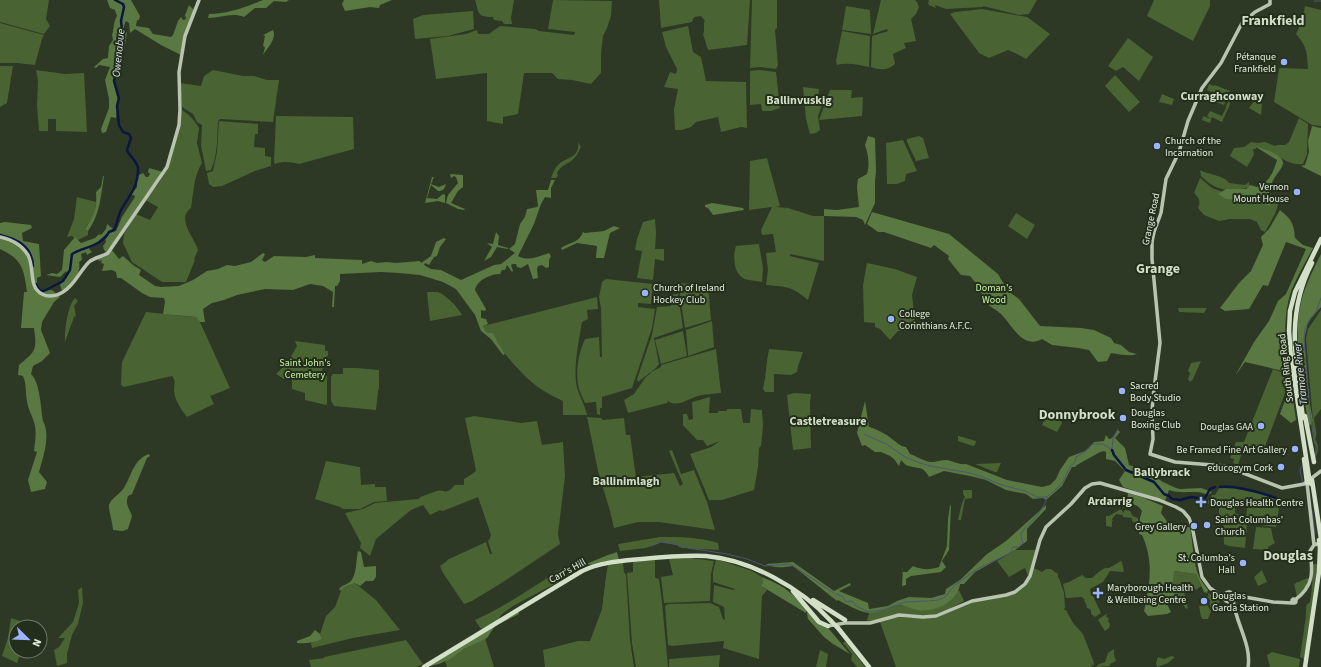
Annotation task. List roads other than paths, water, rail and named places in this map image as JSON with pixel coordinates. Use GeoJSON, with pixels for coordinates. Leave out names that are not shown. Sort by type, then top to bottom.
{"type":"FeatureCollection","features":[{"type":"Feature","properties":{"kind":"highway","name":"South Ring Road"},"geometry":{"type":"LineString","coordinates":[[1305,667],[1319,572],[1320,540],[1297,401],[1288,331],[1290,312],[1298,284],[1321,239]]}},
{"type":"Feature","properties":{"kind":"highway","name":"South Ring Road"},"geometry":{"type":"LineString","coordinates":[[1311,481],[1294,348],[1295,315],[1302,286],[1309,268],[1321,246]]}},
{"type":"Feature","properties":{"kind":"highway"},"geometry":{"type":"LineString","coordinates":[[1300,396],[1314,462]]}},
{"type":"Feature","properties":{"kind":"highway"},"geometry":{"type":"LineString","coordinates":[[1311,481],[1321,517]]}},
{"type":"Feature","properties":{"kind":"highway","name":"Carr's Hill"},"geometry":{"type":"LineString","coordinates":[[424,667],[562,583],[598,564],[661,557],[707,556],[732,562],[761,572]]}},
{"type":"Feature","properties":{"kind":"highway"},"geometry":{"type":"LineString","coordinates":[[761,572],[785,582],[845,622]]}},
{"type":"Feature","properties":{"kind":"highway"},"geometry":{"type":"LineString","coordinates":[[761,572],[801,594],[817,607],[830,623],[838,628],[868,667]]}},
{"type":"Feature","properties":{"kind":"highway"},"geometry":{"type":"LineString","coordinates":[[761,572],[791,590],[819,622],[830,623]]}},
{"type":"Feature","properties":{"kind":"highway"},"geometry":{"type":"LineString","coordinates":[[1308,667],[1321,575]]}},
{"type":"Feature","properties":{"kind":"main road"},"geometry":{"type":"LineString","coordinates":[[0,237],[14,241],[26,253],[30,262],[34,287],[45,296],[56,295],[63,292],[75,282],[89,262],[108,253],[112,249],[167,167],[179,125],[179,72],[185,36],[199,0]]}},
{"type":"Feature","properties":{"kind":"main road","name":"Grange Road"},"geometry":{"type":"LineString","coordinates":[[1160,457],[1155,454],[1153,445],[1152,410],[1160,343],[1152,250],[1154,234],[1161,213],[1166,181],[1179,152],[1188,121],[1202,88],[1220,64],[1242,23],[1270,2]]}},
{"type":"Feature","properties":{"kind":"main road","name":"Grange Road"},"geometry":{"type":"LineString","coordinates":[[1153,445],[1150,454],[1160,457]]}},
{"type":"Feature","properties":{"kind":"main road"},"geometry":{"type":"LineString","coordinates":[[1160,457],[1175,462],[1229,467],[1282,488],[1311,481],[1321,471]]}},
{"type":"Feature","properties":{"kind":"main road"},"geometry":{"type":"LineString","coordinates":[[1311,481],[1314,545]]}},
{"type":"Feature","properties":{"kind":"main road"},"geometry":{"type":"LineString","coordinates":[[830,623],[845,622],[862,624],[875,623],[899,616],[936,616],[972,601],[1006,595],[1016,591],[1025,584],[1030,576],[1040,540],[1046,527],[1071,504],[1085,488],[1092,484],[1100,483],[1159,500],[1183,511],[1192,526],[1202,577],[1210,588],[1224,596],[1226,601],[1240,596],[1280,602],[1293,601],[1305,591],[1310,582],[1312,570],[1310,551],[1320,540]]}},
{"type":"Feature","properties":{"kind":"main road"},"geometry":{"type":"LineString","coordinates":[[1224,596],[1229,592],[1232,598],[1248,651],[1248,667]]}},
{"type":"Feature","properties":{"kind":"waterway","name":"Owenabue"},"geometry":{"type":"LineString","coordinates":[[36,284],[40,291],[44,291],[63,281],[70,270],[72,254],[92,246],[106,237],[109,232],[114,230],[121,210],[137,180],[138,168],[127,150],[131,138],[129,134],[123,132],[119,125],[117,106],[119,98],[114,81],[118,39],[122,30],[121,21],[124,7],[123,4],[115,0]]}},
{"type":"Feature","properties":{"kind":"waterway"},"geometry":{"type":"LineString","coordinates":[[1314,1],[1321,1]]}},
{"type":"Feature","properties":{"kind":"waterway","name":"Owenabue"},"geometry":{"type":"LineString","coordinates":[[0,235],[18,241],[27,248],[30,253],[33,266]]}},
{"type":"Feature","properties":{"kind":"waterway","name":"Tramore River"},"geometry":{"type":"LineString","coordinates":[[1316,453],[1310,413],[1304,338],[1305,328],[1316,312],[1321,298]]}},
{"type":"Feature","properties":{"kind":"waterway","name":"Tramore River"},"geometry":{"type":"LineString","coordinates":[[1317,311],[1321,307]]}},
{"type":"Feature","properties":{"kind":"waterway"},"geometry":{"type":"LineString","coordinates":[[1112,449],[1113,439],[1118,429]]}},
{"type":"Feature","properties":{"kind":"waterway"},"geometry":{"type":"LineString","coordinates":[[864,434],[888,445],[905,457],[920,463],[970,473],[1002,485],[1025,491],[1037,497],[1046,497],[1052,493],[1063,482],[1070,467],[1075,462],[1076,457],[1086,451],[1093,444],[1103,444],[1112,450]]}},
{"type":"Feature","properties":{"kind":"waterway"},"geometry":{"type":"LineString","coordinates":[[1112,450],[1114,455],[1126,470],[1154,482],[1164,494],[1172,499],[1180,500],[1191,497],[1205,498],[1210,489],[1215,487]]}},
{"type":"Feature","properties":{"kind":"waterway","name":"Tramore River"},"geometry":{"type":"LineString","coordinates":[[1301,467],[1300,471],[1303,483]]}},
{"type":"Feature","properties":{"kind":"waterway"},"geometry":{"type":"LineString","coordinates":[[1220,487],[1242,488],[1279,499]]}},
{"type":"Feature","properties":{"kind":"waterway"},"geometry":{"type":"LineString","coordinates":[[929,601],[938,600],[945,597],[954,586],[979,568],[1010,553],[1013,547],[1019,547],[1023,543],[1021,533],[1044,506],[1047,497]]}},
{"type":"Feature","properties":{"kind":"waterway","name":"Tramore River"},"geometry":{"type":"LineString","coordinates":[[1312,511],[1315,534]]}},
{"type":"Feature","properties":{"kind":"waterway"},"geometry":{"type":"LineString","coordinates":[[651,546],[661,542],[727,554],[747,559],[765,566],[790,564],[834,593]]}},
{"type":"Feature","properties":{"kind":"waterway"},"geometry":{"type":"LineString","coordinates":[[836,594],[842,596],[846,602],[852,601],[856,606],[869,612],[883,610],[905,602],[927,601]]}},
{"type":"Feature","properties":{"kind":"place","name":"Pétanque Frankfield"},"geometry":{"type":"Point","coordinates":[1284,62]}},
{"type":"Feature","properties":{"kind":"place","name":"Church of the Incarnation"},"geometry":{"type":"Point","coordinates":[1157,146]}},
{"type":"Feature","properties":{"kind":"place","name":"Vernon Mount House"},"geometry":{"type":"Point","coordinates":[1297,192]}},
{"type":"Feature","properties":{"kind":"place","name":"Church of Ireland Hockey Club"},"geometry":{"type":"Point","coordinates":[645,293]}},
{"type":"Feature","properties":{"kind":"place","name":"College Corinthians A.F.C."},"geometry":{"type":"Point","coordinates":[891,319]}},
{"type":"Feature","properties":{"kind":"place","name":"Sacred Body Studio"},"geometry":{"type":"Point","coordinates":[1122,391]}},
{"type":"Feature","properties":{"kind":"place","name":"Douglas Boxing Club"},"geometry":{"type":"Point","coordinates":[1123,418]}},
{"type":"Feature","properties":{"kind":"place","name":"Douglas GAA"},"geometry":{"type":"Point","coordinates":[1261,426]}},
{"type":"Feature","properties":{"kind":"place","name":"Be Framed Fine Art Gallery"},"geometry":{"type":"Point","coordinates":[1295,449]}},
{"type":"Feature","properties":{"kind":"place","name":"educogym Cork"},"geometry":{"type":"Point","coordinates":[1281,467]}},
{"type":"Feature","properties":{"kind":"place","name":"Douglas Health Centre"},"geometry":{"type":"Point","coordinates":[1201,502]}},
{"type":"Feature","properties":{"kind":"place","name":"Saint Columbas' Church"},"geometry":{"type":"Point","coordinates":[1207,525]}},
{"type":"Feature","properties":{"kind":"place","name":"Grey Gallery"},"geometry":{"type":"Point","coordinates":[1194,526]}},
{"type":"Feature","properties":{"kind":"place","name":"St. Columba's Hall"},"geometry":{"type":"Point","coordinates":[1243,563]}},
{"type":"Feature","properties":{"kind":"place","name":"Maryborough Health & Wellbeing Centre"},"geometry":{"type":"Point","coordinates":[1098,593]}},
{"type":"Feature","properties":{"kind":"place","name":"Douglas Garda Station"},"geometry":{"type":"Point","coordinates":[1204,601]}},
{"type":"Feature","properties":{"kind":"district","name":"Frankfield"},"geometry":{"type":"Point","coordinates":[1273,20]}},
{"type":"Feature","properties":{"kind":"district","name":"Curraghconway"},"geometry":{"type":"Point","coordinates":[1222,96]}},
{"type":"Feature","properties":{"kind":"district","name":"Ballinvuskig"},"geometry":{"type":"Point","coordinates":[799,100]}},
{"type":"Feature","properties":{"kind":"district","name":"Grange"},"geometry":{"type":"Point","coordinates":[1158,268]}},
{"type":"Feature","properties":{"kind":"district","name":"Donnybrook"},"geometry":{"type":"Point","coordinates":[1077,414]}},
{"type":"Feature","properties":{"kind":"district","name":"Castletreasure"},"geometry":{"type":"Point","coordinates":[828,421]}},
{"type":"Feature","properties":{"kind":"district","name":"Ballybrack"},"geometry":{"type":"Point","coordinates":[1162,472]}},
{"type":"Feature","properties":{"kind":"district","name":"Ballinimlagh"},"geometry":{"type":"Point","coordinates":[626,481]}},
{"type":"Feature","properties":{"kind":"district","name":"Ardarrig"},"geometry":{"type":"Point","coordinates":[1110,501]}},
{"type":"Feature","properties":{"kind":"district","name":"Douglas"},"geometry":{"type":"Point","coordinates":[1288,555]}},
{"type":"Feature","properties":{"kind":"park label","name":"Doman's Wood"},"geometry":{"type":"Point","coordinates":[994,292]}},
{"type":"Feature","properties":{"kind":"park label","name":"Saint John's Cemetery"},"geometry":{"type":"Point","coordinates":[305,368]}}]}
